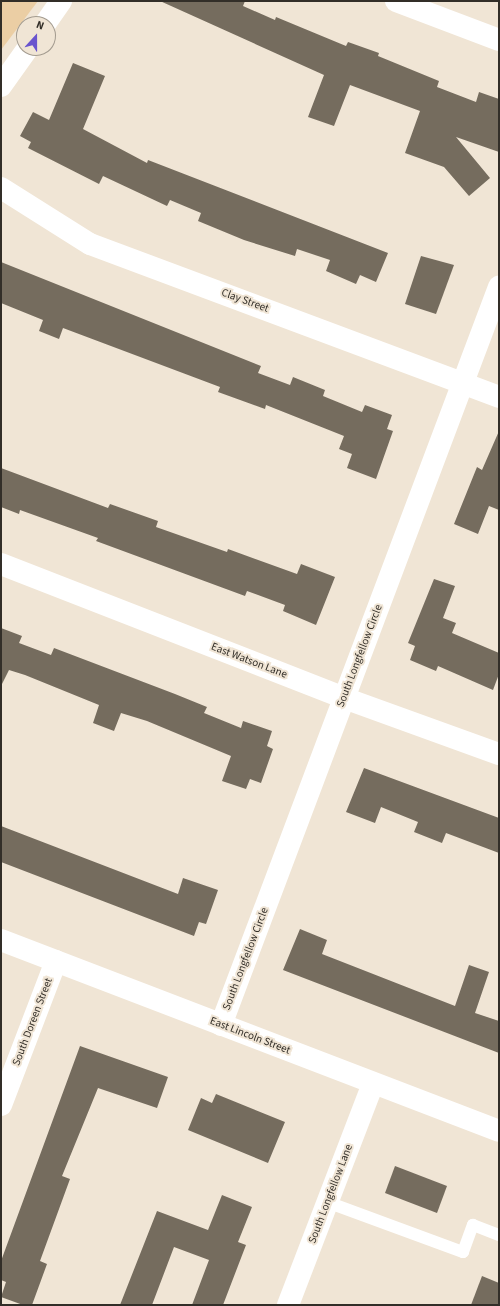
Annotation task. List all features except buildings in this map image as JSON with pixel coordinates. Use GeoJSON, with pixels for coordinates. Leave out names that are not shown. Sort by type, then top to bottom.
{"type":"FeatureCollection","features":[{"type":"Feature","properties":{"kind":"street"},"geometry":{"type":"LineString","coordinates":[[51,16],[61,1]]}},
{"type":"Feature","properties":{"kind":"street"},"geometry":{"type":"LineString","coordinates":[[396,1],[499,40]]}},
{"type":"Feature","properties":{"kind":"street"},"geometry":{"type":"LineString","coordinates":[[1,86],[22,56]]}},
{"type":"Feature","properties":{"kind":"street","name":"Clay Street"},"geometry":{"type":"LineString","coordinates":[[1,188],[90,244],[499,397]]}},
{"type":"Feature","properties":{"kind":"street","name":"South Longfellow Circle"},"geometry":{"type":"LineString","coordinates":[[221,1025],[499,287]]}},
{"type":"Feature","properties":{"kind":"street","name":"East Watson Lane"},"geometry":{"type":"LineString","coordinates":[[1,564],[344,698],[499,754]]}},
{"type":"Feature","properties":{"kind":"street","name":"East Lincoln Street"},"geometry":{"type":"LineString","coordinates":[[1,940],[373,1084],[499,1131]]}},
{"type":"Feature","properties":{"kind":"street","name":"South Doreen Street"},"geometry":{"type":"LineString","coordinates":[[1,1105],[56,961]]}},
{"type":"Feature","properties":{"kind":"street","name":"South Longfellow Lane"},"geometry":{"type":"LineString","coordinates":[[288,1305],[373,1084]]}},
{"type":"Feature","properties":{"kind":"lane"},"geometry":{"type":"LineString","coordinates":[[327,1202],[462,1252],[473,1225],[499,1235]]}},
{"type":"Feature","properties":{"kind":"shaded area"},"geometry":{"type":"Polygon","coordinates":[[[1,1],[38,1],[27,16],[16,16],[16,30],[1,50],[1,1]]]}}]}
